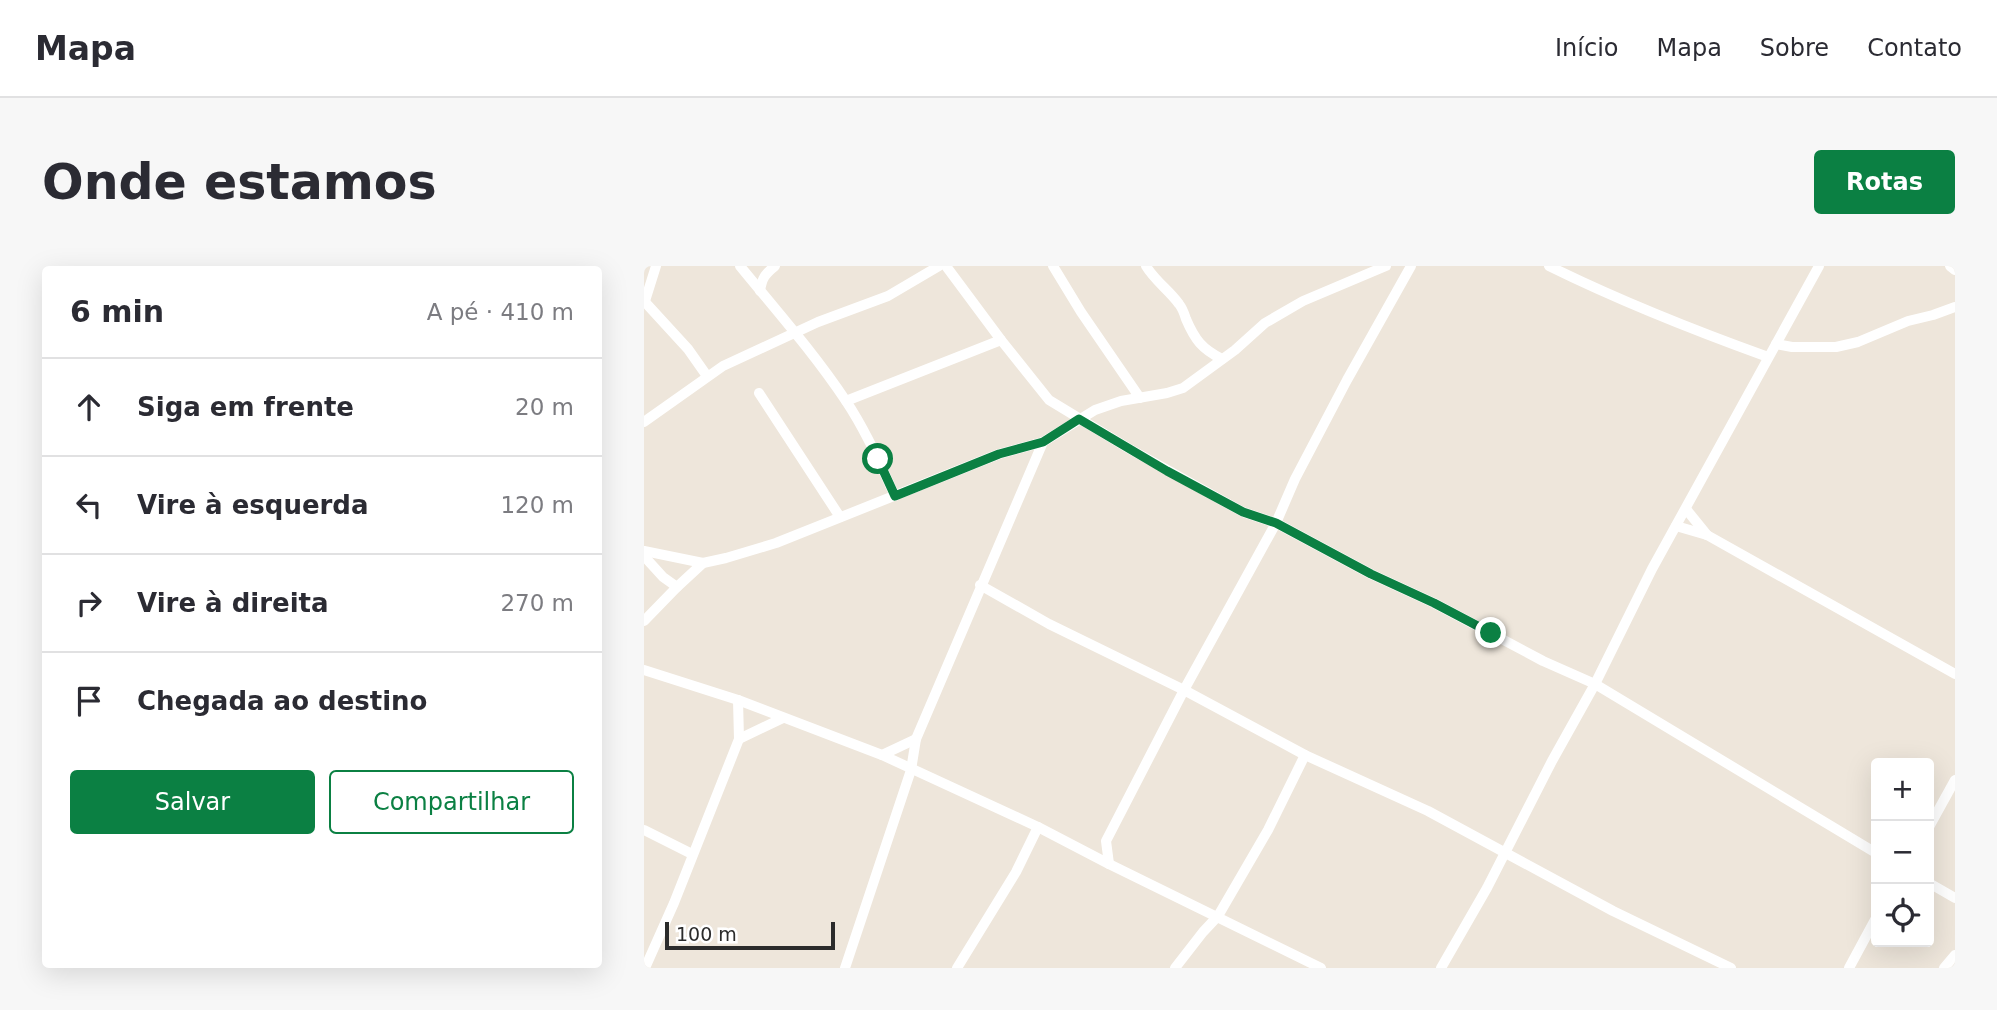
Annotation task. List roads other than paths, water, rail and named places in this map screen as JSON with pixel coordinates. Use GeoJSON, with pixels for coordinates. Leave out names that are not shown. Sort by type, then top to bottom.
{"type":"FeatureCollection","features":[{"type":"Feature","properties":{"kind":"street"},"geometry":{"type":"LineString","coordinates":[[656,266],[644,301],[688,349],[707,376]]}},
{"type":"Feature","properties":{"kind":"street"},"geometry":{"type":"LineString","coordinates":[[740,266],[795,332],[846,401],[862,427],[895,496]]}},
{"type":"Feature","properties":{"kind":"street"},"geometry":{"type":"LineString","coordinates":[[760,291],[761,280],[775,266]]}},
{"type":"Feature","properties":{"kind":"street"},"geometry":{"type":"LineString","coordinates":[[644,422],[707,376],[754,350],[888,296],[939,266]]}},
{"type":"Feature","properties":{"kind":"street"},"geometry":{"type":"LineString","coordinates":[[946,266],[1049,400],[1079,419],[1243,512],[1276,523],[1543,662],[1595,684],[1871,850]]}},
{"type":"Feature","properties":{"kind":"street"},"geometry":{"type":"LineString","coordinates":[[1053,266],[1140,398]]}},
{"type":"Feature","properties":{"kind":"street"},"geometry":{"type":"LineString","coordinates":[[1146,266],[1182,308],[1205,350],[1222,359]]}},
{"type":"Feature","properties":{"kind":"street"},"geometry":{"type":"LineString","coordinates":[[644,551],[703,563],[726,558],[776,543],[999,454],[1043,442],[1096,410],[1121,401],[1183,388],[1235,350],[1265,323],[1303,301],[1386,266]]}},
{"type":"Feature","properties":{"kind":"street"},"geometry":{"type":"LineString","coordinates":[[1109,864],[1107,841],[1184,690],[1276,523],[1295,479],[1347,380],[1411,266]]}},
{"type":"Feature","properties":{"kind":"street"},"geometry":{"type":"LineString","coordinates":[[1549,266],[1595,289],[1686,327],[1768,357]]}},
{"type":"Feature","properties":{"kind":"street"},"geometry":{"type":"LineString","coordinates":[[1441,968],[1595,684],[1652,569],[1819,266]]}},
{"type":"Feature","properties":{"kind":"street"},"geometry":{"type":"LineString","coordinates":[[1950,266],[1955,270]]}},
{"type":"Feature","properties":{"kind":"street"},"geometry":{"type":"LineString","coordinates":[[1776,344],[1792,347],[1836,347],[1858,342],[1908,321],[1955,307]]}},
{"type":"Feature","properties":{"kind":"street"},"geometry":{"type":"LineString","coordinates":[[846,401],[1001,340]]}},
{"type":"Feature","properties":{"kind":"street"},"geometry":{"type":"LineString","coordinates":[[759,393],[840,517]]}},
{"type":"Feature","properties":{"kind":"street"},"geometry":{"type":"LineString","coordinates":[[845,968],[911,770],[916,739],[1043,442]]}},
{"type":"Feature","properties":{"kind":"street"},"geometry":{"type":"LineString","coordinates":[[1686,509],[1707,535]]}},
{"type":"Feature","properties":{"kind":"street"},"geometry":{"type":"LineString","coordinates":[[1676,526],[1707,535],[1955,674]]}},
{"type":"Feature","properties":{"kind":"street"},"geometry":{"type":"LineString","coordinates":[[644,556],[663,577],[677,587]]}},
{"type":"Feature","properties":{"kind":"street"},"geometry":{"type":"LineString","coordinates":[[644,621],[703,563]]}},
{"type":"Feature","properties":{"kind":"street"},"geometry":{"type":"LineString","coordinates":[[980,585],[1049,624],[1184,690],[1305,755],[1428,811],[1613,911],[1731,968]]}},
{"type":"Feature","properties":{"kind":"street"},"geometry":{"type":"LineString","coordinates":[[644,670],[738,700],[882,755],[1038,827],[1319,967]]}},
{"type":"Feature","properties":{"kind":"street"},"geometry":{"type":"LineString","coordinates":[[645,968],[674,903],[739,739],[738,700]]}},
{"type":"Feature","properties":{"kind":"street"},"geometry":{"type":"LineString","coordinates":[[739,739],[783,718]]}},
{"type":"Feature","properties":{"kind":"street"},"geometry":{"type":"LineString","coordinates":[[882,755],[916,739]]}},
{"type":"Feature","properties":{"kind":"street"},"geometry":{"type":"LineString","coordinates":[[1175,968],[1218,916],[1268,831],[1305,755]]}},
{"type":"Feature","properties":{"kind":"street"},"geometry":{"type":"LineString","coordinates":[[1932,821],[1955,780]]}},
{"type":"Feature","properties":{"kind":"street"},"geometry":{"type":"LineString","coordinates":[[957,968],[1016,873],[1038,827]]}},
{"type":"Feature","properties":{"kind":"street"},"geometry":{"type":"LineString","coordinates":[[644,830],[692,854]]}},
{"type":"Feature","properties":{"kind":"street"},"geometry":{"type":"LineString","coordinates":[[1082,850],[1107,841]]}},
{"type":"Feature","properties":{"kind":"street"},"geometry":{"type":"LineString","coordinates":[[1931,884],[1955,898]]}},
{"type":"Feature","properties":{"kind":"street"},"geometry":{"type":"LineString","coordinates":[[1849,968],[1871,927]]}},
{"type":"Feature","properties":{"kind":"street"},"geometry":{"type":"LineString","coordinates":[[1291,953],[1292,968]]}},
{"type":"Feature","properties":{"kind":"street"},"geometry":{"type":"LineString","coordinates":[[1944,968],[1955,955]]}}]}
